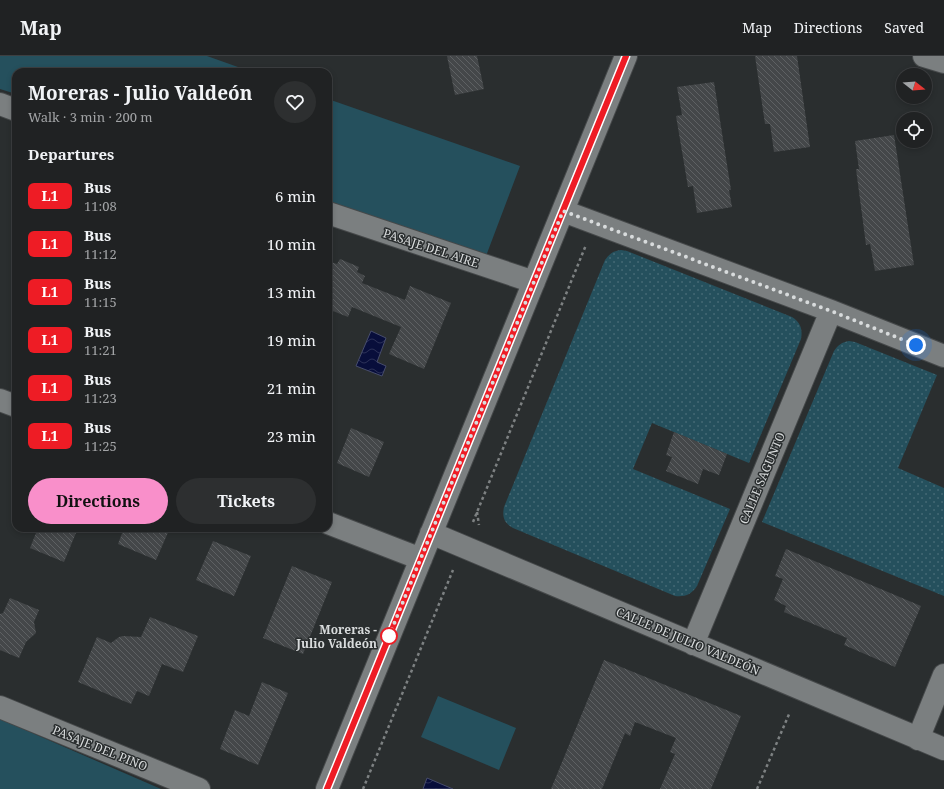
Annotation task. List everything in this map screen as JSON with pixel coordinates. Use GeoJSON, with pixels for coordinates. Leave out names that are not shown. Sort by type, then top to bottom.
{"type":"FeatureCollection","features":[{"type":"Feature","properties":{"kind":"street"},"geometry":{"type":"LineString","coordinates":[[327,789],[626,56]]}},
{"type":"Feature","properties":{"kind":"street"},"geometry":{"type":"LineString","coordinates":[[924,56],[944,62]]}},
{"type":"Feature","properties":{"kind":"street"},"geometry":{"type":"LineString","coordinates":[[0,104],[12,108]]}},
{"type":"Feature","properties":{"kind":"street"},"geometry":{"type":"LineString","coordinates":[[563,211],[831,311],[944,356]]}},
{"type":"Feature","properties":{"kind":"street","name":"PASAJE DEL AIRE"},"geometry":{"type":"LineString","coordinates":[[332,214],[534,282]]}},
{"type":"Feature","properties":{"kind":"street","name":"CALLE SAGUNTO"},"geometry":{"type":"LineString","coordinates":[[693,644],[831,311]]}},
{"type":"Feature","properties":{"kind":"street"},"geometry":{"type":"LineString","coordinates":[[0,400],[12,404]]}},
{"type":"Feature","properties":{"kind":"street"},"geometry":{"type":"LineString","coordinates":[[332,525],[421,559]]}},
{"type":"Feature","properties":{"kind":"street","name":"CALLE DE JULIO VALDEÓN"},"geometry":{"type":"LineString","coordinates":[[431,533],[944,750]]}},
{"type":"Feature","properties":{"kind":"street"},"geometry":{"type":"LineString","coordinates":[[918,739],[944,674]]}},
{"type":"Feature","properties":{"kind":"street","name":"PASAJE DEL PINO"},"geometry":{"type":"LineString","coordinates":[[0,707],[200,789]]}},
{"type":"Feature","properties":{"kind":"path"},"geometry":{"type":"LineString","coordinates":[[363,789],[595,223]]}},
{"type":"Feature","properties":{"kind":"path"},"geometry":{"type":"LineString","coordinates":[[757,789],[799,689]]}},
{"type":"Feature","properties":{"kind":"shaded area"},"geometry":{"type":"Polygon","coordinates":[[[0,56],[207,56],[241,68],[12,68],[12,93],[0,89],[0,56]]]}},
{"type":"Feature","properties":{"kind":"shaded area"},"geometry":{"type":"Polygon","coordinates":[[[332,100],[520,166],[486,256],[332,202],[332,100]]]}},
{"type":"Feature","properties":{"kind":"shaded area"},"geometry":{"type":"Polygon","coordinates":[[[621,250],[627,251],[792,317],[799,324],[802,332],[801,339],[749,463],[652,423],[633,469],[730,509],[697,586],[692,592],[685,596],[675,596],[513,528],[506,522],[503,514],[504,507],[605,260],[612,253],[621,250]]]}},
{"type":"Feature","properties":{"kind":"shaded area"},"geometry":{"type":"Polygon","coordinates":[[[849,341],[855,342],[937,375],[898,468],[944,488],[944,596],[762,522],[834,351],[840,344],[849,341]]]}},
{"type":"Feature","properties":{"kind":"shaded area"},"geometry":{"type":"Polygon","coordinates":[[[438,696],[516,728],[499,770],[421,737],[438,696]]]}},
{"type":"Feature","properties":{"kind":"shaded area"},"geometry":{"type":"Polygon","coordinates":[[[0,719],[161,789],[0,789],[0,719]]]}},
{"type":"Feature","properties":{"kind":"water"},"geometry":{"type":"Polygon","coordinates":[[[371,331],[386,338],[377,362],[386,366],[382,376],[356,366],[371,331]]]}},
{"type":"Feature","properties":{"kind":"water"},"geometry":{"type":"Polygon","coordinates":[[[427,778],[453,789],[423,789],[427,778]]]}},
{"type":"Feature","properties":{"kind":"building"},"geometry":{"type":"Polygon","coordinates":[[[447,56],[477,56],[484,89],[455,95],[447,56]]]}},
{"type":"Feature","properties":{"kind":"building"},"geometry":{"type":"Polygon","coordinates":[[[755,56],[797,56],[810,147],[774,152],[770,124],[765,124],[755,56]]]}},
{"type":"Feature","properties":{"kind":"building"},"geometry":{"type":"Polygon","coordinates":[[[714,82],[731,190],[729,190],[732,207],[697,213],[693,186],[688,187],[676,116],[682,115],[677,87],[714,82]]]}},
{"type":"Feature","properties":{"kind":"building"},"geometry":{"type":"Polygon","coordinates":[[[894,135],[914,265],[875,271],[870,244],[866,245],[856,169],[859,169],[855,141],[894,135]]]}},
{"type":"Feature","properties":{"kind":"building"},"geometry":{"type":"Polygon","coordinates":[[[340,259],[359,267],[357,272],[365,276],[362,283],[405,300],[410,286],[451,303],[424,369],[389,354],[401,327],[352,307],[348,317],[332,311],[332,262],[337,264],[340,259]]]}},
{"type":"Feature","properties":{"kind":"building"},"geometry":{"type":"Polygon","coordinates":[[[351,428],[384,442],[369,477],[337,463],[351,428]]]}},
{"type":"Feature","properties":{"kind":"building"},"geometry":{"type":"Polygon","coordinates":[[[674,432],[727,454],[719,475],[703,469],[698,484],[666,471],[672,457],[666,455],[674,432]]]}},
{"type":"Feature","properties":{"kind":"building"},"geometry":{"type":"Polygon","coordinates":[[[36,532],[76,532],[64,562],[30,548],[36,532]]]}},
{"type":"Feature","properties":{"kind":"building"},"geometry":{"type":"Polygon","coordinates":[[[122,532],[168,532],[156,560],[118,544],[122,532]]]}},
{"type":"Feature","properties":{"kind":"building"},"geometry":{"type":"Polygon","coordinates":[[[213,541],[251,556],[234,596],[196,580],[213,541]]]}},
{"type":"Feature","properties":{"kind":"building"},"geometry":{"type":"Polygon","coordinates":[[[786,549],[921,606],[895,667],[844,645],[847,638],[784,612],[786,606],[774,600],[783,579],[775,576],[786,549]]]}},
{"type":"Feature","properties":{"kind":"building"},"geometry":{"type":"Polygon","coordinates":[[[292,566],[332,582],[303,654],[263,638],[292,566]]]}},
{"type":"Feature","properties":{"kind":"building"},"geometry":{"type":"Polygon","coordinates":[[[10,598],[39,610],[34,622],[36,633],[26,642],[19,658],[0,650],[0,614],[3,613],[10,598]]]}},
{"type":"Feature","properties":{"kind":"building"},"geometry":{"type":"Polygon","coordinates":[[[150,617],[198,636],[183,672],[162,664],[149,696],[137,691],[131,704],[78,682],[97,637],[111,643],[123,636],[141,637],[150,617]]]}},
{"type":"Feature","properties":{"kind":"building"},"geometry":{"type":"Polygon","coordinates":[[[604,660],[741,716],[711,789],[660,789],[675,754],[670,752],[676,738],[635,722],[630,736],[625,733],[602,789],[551,789],[604,660]]]}},
{"type":"Feature","properties":{"kind":"building"},"geometry":{"type":"Polygon","coordinates":[[[262,682],[288,693],[258,765],[220,749],[235,710],[249,716],[262,682]]]}},
{"type":"Feature","properties":{"kind":"bus line","name":"L1"},"geometry":{"type":"LineString","coordinates":[[327,789],[626,56]]}},
{"type":"Feature","properties":{"kind":"place","name":"Moreras - Julio Valdeón"},"geometry":{"type":"Point","coordinates":[389,636]}},
{"type":"Feature","properties":{"kind":"route"},"geometry":{"type":"LineString","coordinates":[[389,636],[563,211],[831,311],[916,345]]}}]}
